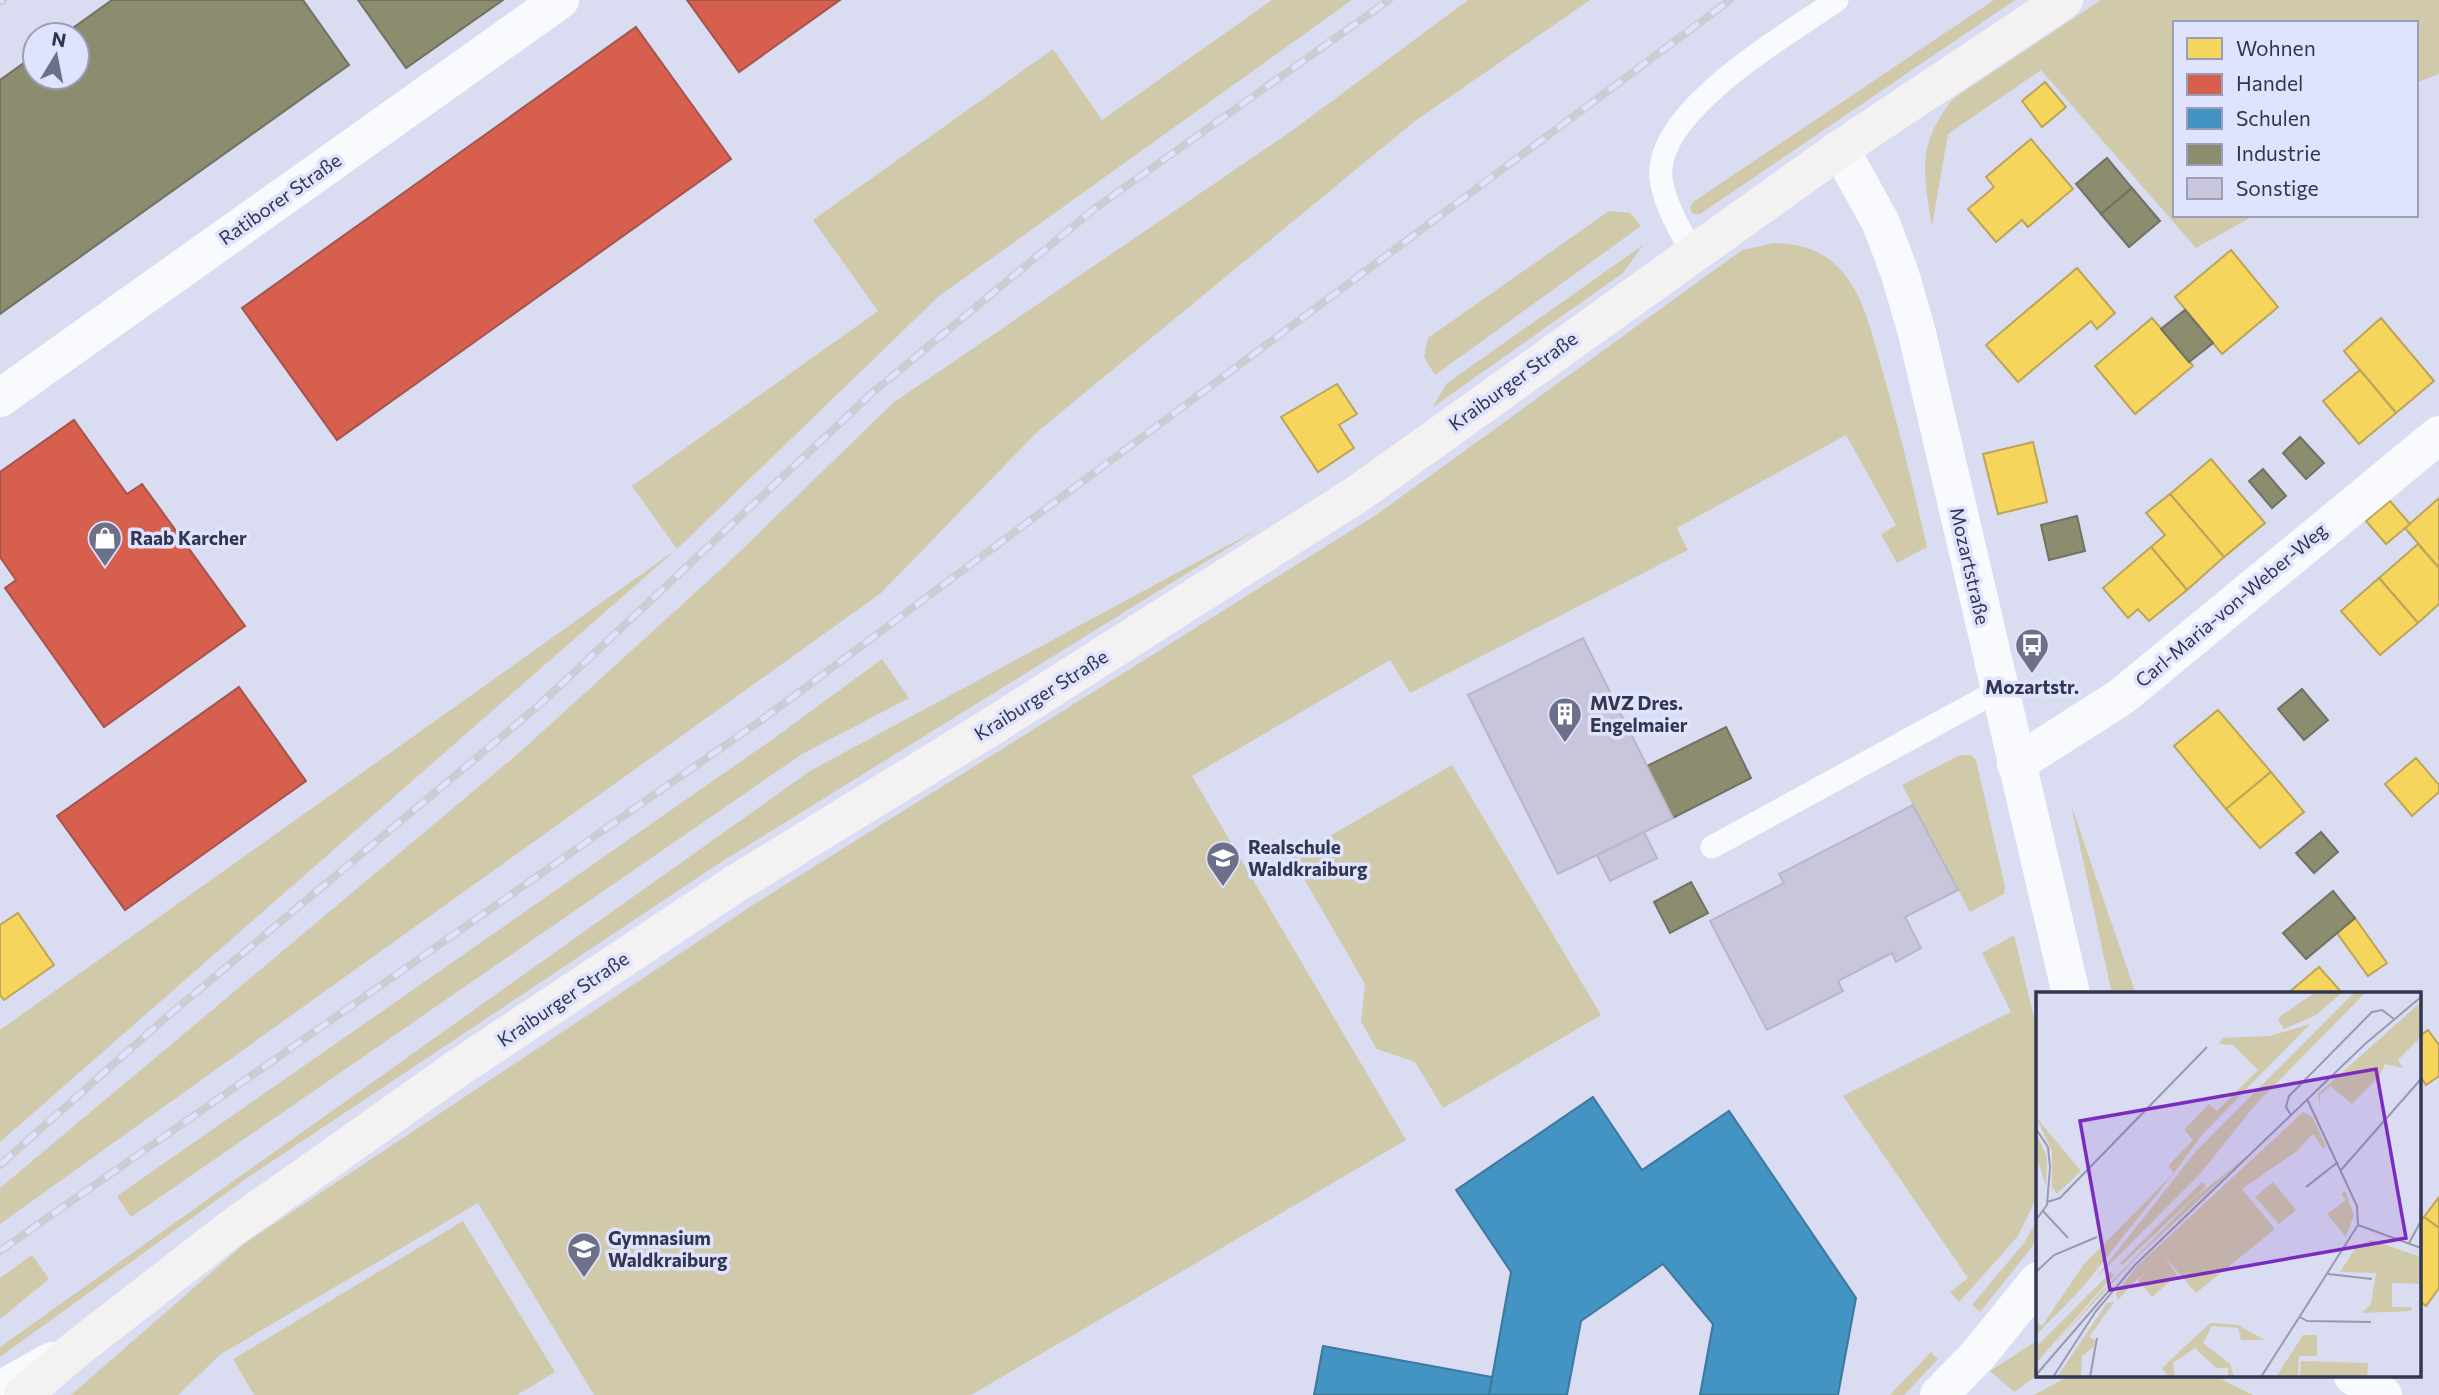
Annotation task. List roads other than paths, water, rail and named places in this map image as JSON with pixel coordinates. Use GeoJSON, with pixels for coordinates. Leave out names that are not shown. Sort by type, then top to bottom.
{"type":"FeatureCollection","features":[{"type":"Feature","properties":{"kind":"main road","name":"Kraiburger Straße"},"geometry":{"type":"LineString","coordinates":[[23,1395],[76,1349],[232,1228],[461,1066],[735,884],[1010,715],[1359,493],[1840,149],[2064,0]]}},
{"type":"Feature","properties":{"kind":"street","name":"Ratiborer Straße"},"geometry":{"type":"LineString","coordinates":[[0,398],[561,0]]}},
{"type":"Feature","properties":{"kind":"street","name":"Mozartstraße"},"geometry":{"type":"LineString","coordinates":[[1840,149],[1881,223],[1900,274],[2071,992]]}},
{"type":"Feature","properties":{"kind":"street","name":"Carl-Maria-von-Weber-Weg"},"geometry":{"type":"LineString","coordinates":[[2016,764],[2121,698],[2439,435]]}},
{"type":"Feature","properties":{"kind":"street"},"geometry":{"type":"LineString","coordinates":[[1939,1395],[1978,1355],[2036,1283]]}},
{"type":"Feature","properties":{"kind":"street"},"geometry":{"type":"LineString","coordinates":[[0,1390],[76,1349]]}},
{"type":"Feature","properties":{"kind":"street"},"geometry":{"type":"LineString","coordinates":[[2356,1378],[2383,1395]]}},
{"type":"Feature","properties":{"kind":"lane"},"geometry":{"type":"LineString","coordinates":[[1692,253],[1671,211],[1661,177],[1664,154],[1678,125],[1704,95],[1837,0]]}},
{"type":"Feature","properties":{"kind":"lane"},"geometry":{"type":"LineString","coordinates":[[1712,847],[1999,690]]}},
{"type":"Feature","properties":{"kind":"railway"},"geometry":{"type":"LineString","coordinates":[[0,1165],[163,1020],[537,707],[872,393],[1094,209],[1389,0]]}},
{"type":"Feature","properties":{"kind":"railway"},"geometry":{"type":"LineString","coordinates":[[0,1251],[767,716],[1730,0]]}},
{"type":"Feature","properties":{"kind":"place","name":"Raab Karcher"},"geometry":{"type":"Point","coordinates":[105,568]}},
{"type":"Feature","properties":{"kind":"place","name":"Mozartstr."},"geometry":{"type":"Point","coordinates":[2032,675]}},
{"type":"Feature","properties":{"kind":"place","name":"MVZ Dres. Engelmaier"},"geometry":{"type":"Point","coordinates":[1565,744]}},
{"type":"Feature","properties":{"kind":"place","name":"Realschule Waldkraiburg"},"geometry":{"type":"Point","coordinates":[1223,888]}},
{"type":"Feature","properties":{"kind":"place","name":"Gymnasium Waldkraiburg"},"geometry":{"type":"Point","coordinates":[584,1279]}}]}
